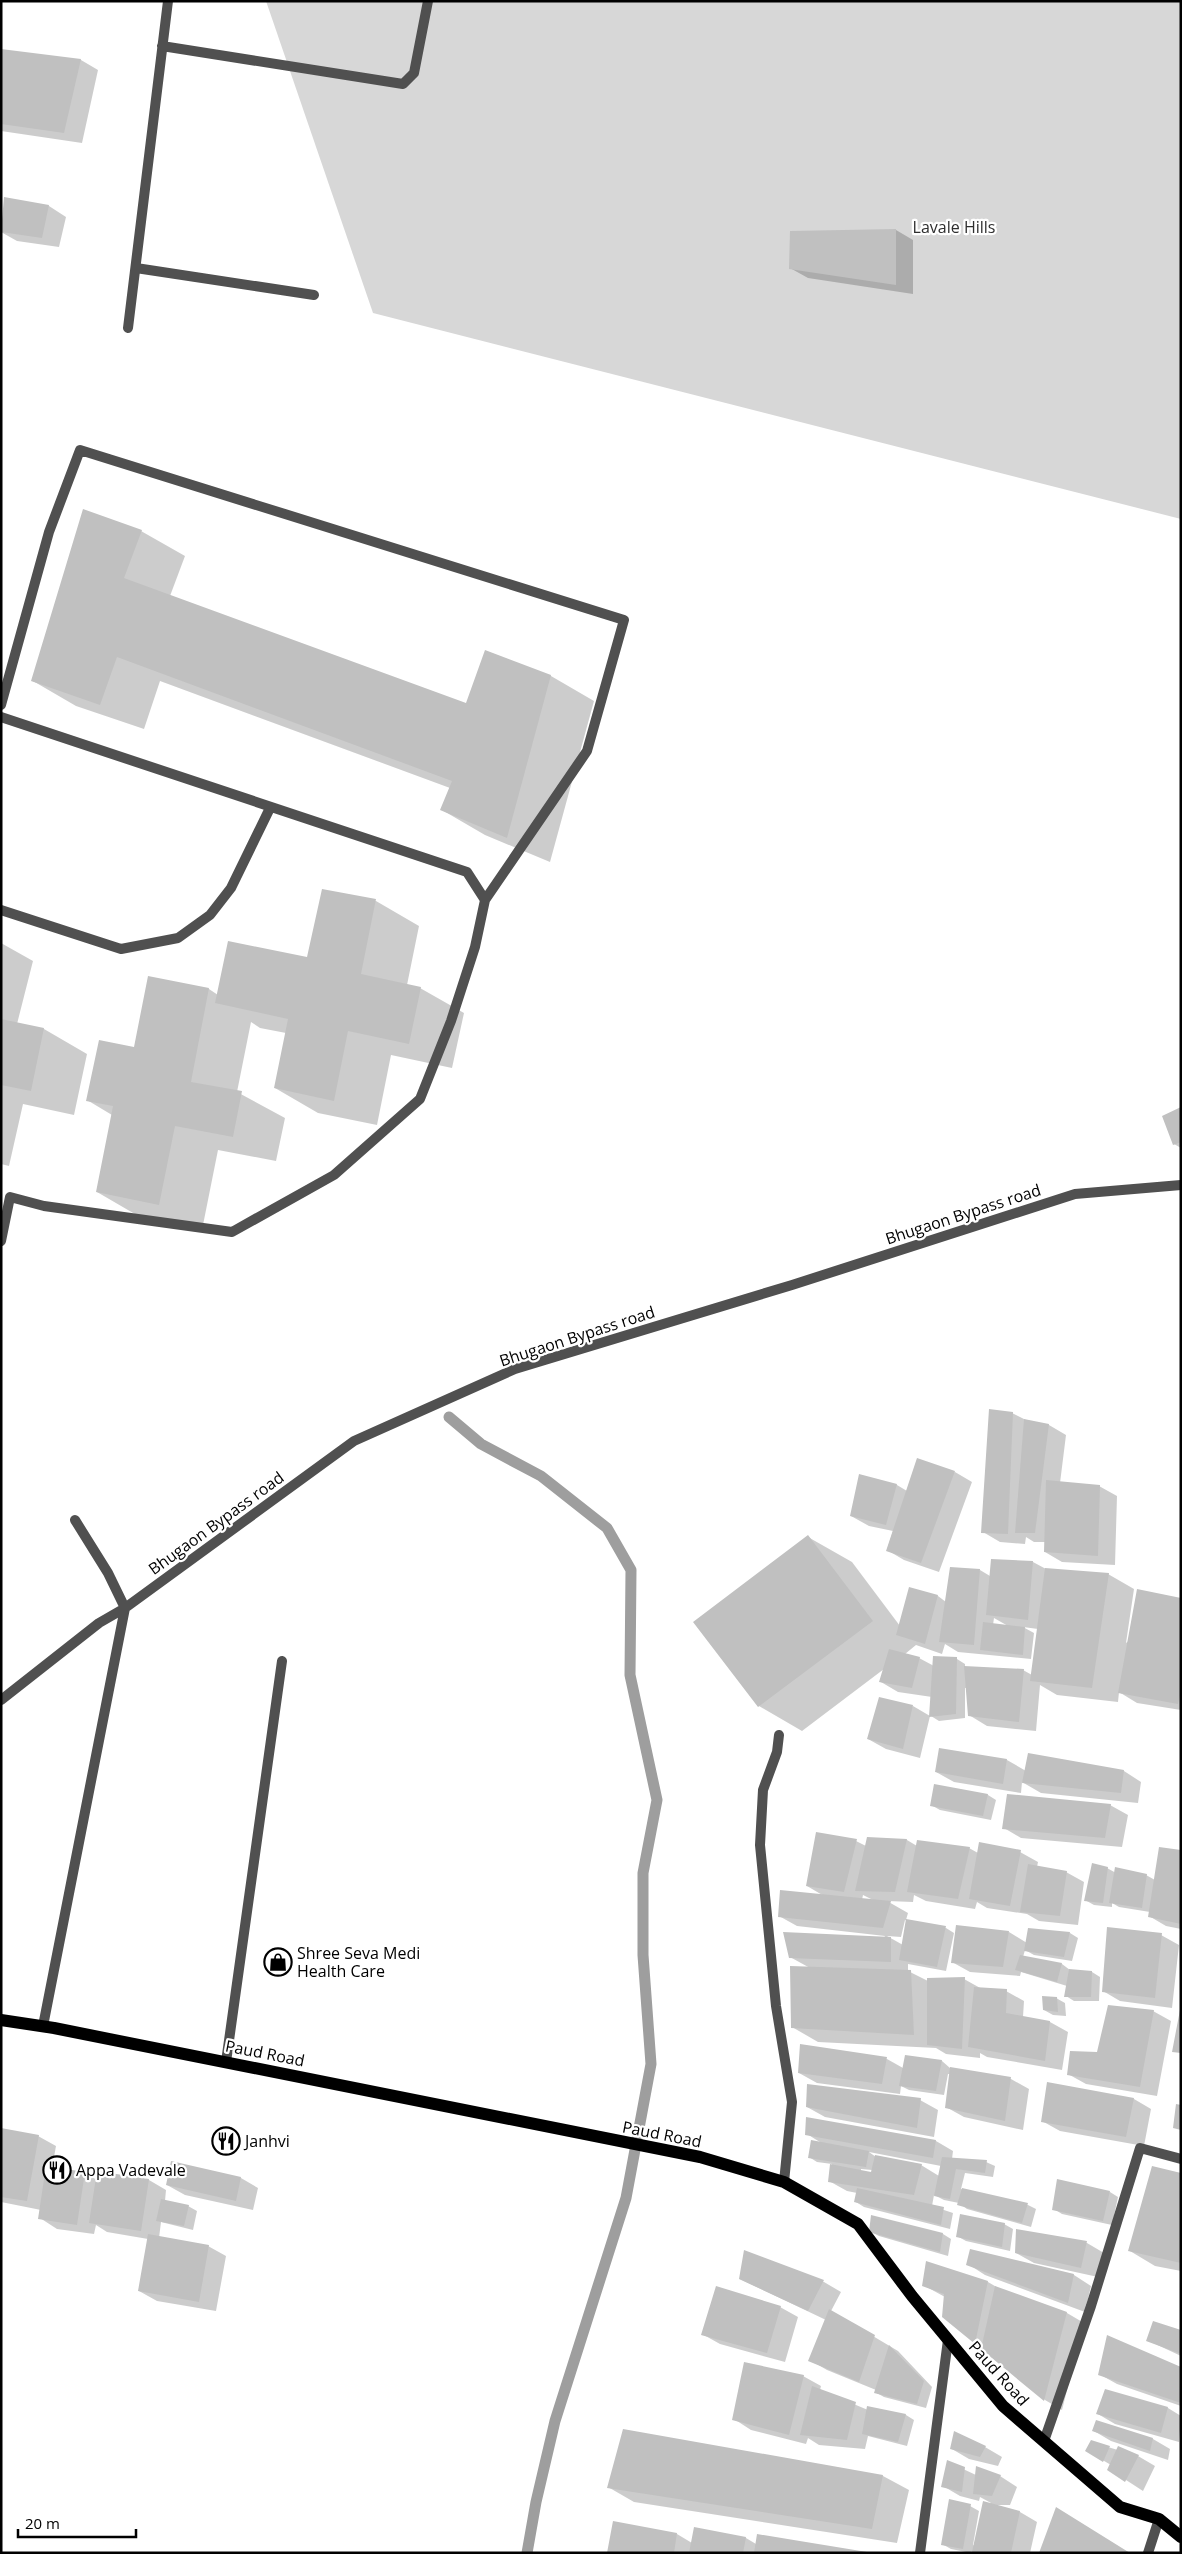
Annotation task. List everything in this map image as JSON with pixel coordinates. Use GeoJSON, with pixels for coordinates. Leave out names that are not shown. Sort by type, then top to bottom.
{"type":"FeatureCollection","features":[{"type":"Feature","properties":{"kind":"main road","name":"Paud Road"},"geometry":{"type":"LineString","coordinates":[[1,2020],[43,2026],[700,2157],[784,2182],[858,2224],[912,2296],[1003,2406],[1120,2507],[1159,2519],[1181,2537]]}},
{"type":"Feature","properties":{"kind":"street"},"geometry":{"type":"LineString","coordinates":[[128,328],[168,1]]}},
{"type":"Feature","properties":{"kind":"street"},"geometry":{"type":"LineString","coordinates":[[162,46],[403,84],[414,73],[428,1]]}},
{"type":"Feature","properties":{"kind":"street"},"geometry":{"type":"LineString","coordinates":[[136,268],[314,295]]}},
{"type":"Feature","properties":{"kind":"street"},"geometry":{"type":"LineString","coordinates":[[1,704],[50,532],[80,450],[624,620],[587,751],[485,900],[475,947],[451,1021],[420,1099],[334,1176],[232,1232],[44,1206],[6,1195],[1,1241]]}},
{"type":"Feature","properties":{"kind":"street"},"geometry":{"type":"LineString","coordinates":[[1,717],[467,872],[485,900]]}},
{"type":"Feature","properties":{"kind":"street"},"geometry":{"type":"LineString","coordinates":[[1,910],[121,949],[178,938],[210,915],[231,888],[270,808]]}},
{"type":"Feature","properties":{"kind":"street","name":"Bhugaon Bypass road"},"geometry":{"type":"LineString","coordinates":[[1,1700],[98,1623],[124,1608],[354,1441],[515,1369],[792,1285],[1075,1194],[1181,1185]]}},
{"type":"Feature","properties":{"kind":"street"},"geometry":{"type":"LineString","coordinates":[[43,2026],[124,1608],[108,1573],[75,1520]]}},
{"type":"Feature","properties":{"kind":"street"},"geometry":{"type":"LineString","coordinates":[[226,2062],[282,1661]]}},
{"type":"Feature","properties":{"kind":"street"},"geometry":{"type":"LineString","coordinates":[[779,1735],[777,1752],[763,1790],[760,1845],[768,1943],[792,2102],[784,2182]]}},
{"type":"Feature","properties":{"kind":"street"},"geometry":{"type":"LineString","coordinates":[[1044,2442],[1091,2306],[1140,2148],[1181,2159]]}},
{"type":"Feature","properties":{"kind":"street"},"geometry":{"type":"LineString","coordinates":[[920,2553],[948,2340]]}},
{"type":"Feature","properties":{"kind":"street"},"geometry":{"type":"LineString","coordinates":[[1148,2553],[1159,2519]]}},
{"type":"Feature","properties":{"kind":"green space","name":"Lavale Hills"},"geometry":{"type":"Polygon","coordinates":[[[266,1],[1181,1],[1181,519],[373,313],[266,1]]]}},
{"type":"Feature","properties":{"kind":"building"},"geometry":{"type":"Polygon","coordinates":[[[1,49],[81,59],[64,133],[1,124],[1,49]]]}},
{"type":"Feature","properties":{"kind":"building"},"geometry":{"type":"Polygon","coordinates":[[[4,197],[49,205],[42,238],[1,232],[4,197]]]}},
{"type":"Feature","properties":{"kind":"building"},"geometry":{"type":"Polygon","coordinates":[[[896,229],[896,285],[789,269],[790,231],[896,229]]]}},
{"type":"Feature","properties":{"kind":"building"},"geometry":{"type":"Polygon","coordinates":[[[83,509],[142,530],[124,578],[466,703],[485,650],[551,675],[507,838],[440,810],[452,781],[117,657],[100,705],[31,681],[83,509]]]}},
{"type":"Feature","properties":{"kind":"building"},"geometry":{"type":"Polygon","coordinates":[[[322,889],[376,899],[361,974],[421,987],[409,1044],[348,1031],[334,1101],[274,1088],[288,1019],[215,1003],[228,941],[307,957],[322,889]]]}},
{"type":"Feature","properties":{"kind":"building"},"geometry":{"type":"Polygon","coordinates":[[[148,976],[209,988],[191,1082],[242,1091],[233,1137],[175,1126],[159,1205],[96,1192],[113,1106],[86,1101],[99,1040],[134,1047],[148,976]]]}},
{"type":"Feature","properties":{"kind":"building"},"geometry":{"type":"Polygon","coordinates":[[[1,1019],[44,1028],[31,1091],[1,1085],[1,1019]]]}},
{"type":"Feature","properties":{"kind":"building"},"geometry":{"type":"Polygon","coordinates":[[[1181,1107],[1181,1142],[1173,1145],[1162,1116],[1181,1107]]]}},
{"type":"Feature","properties":{"kind":"building"},"geometry":{"type":"Polygon","coordinates":[[[989,1409],[1013,1412],[1008,1534],[981,1533],[989,1409]]]}},
{"type":"Feature","properties":{"kind":"building"},"geometry":{"type":"Polygon","coordinates":[[[1024,1419],[1049,1424],[1035,1533],[1015,1533],[1024,1419]]]}},
{"type":"Feature","properties":{"kind":"building"},"geometry":{"type":"Polygon","coordinates":[[[917,1458],[955,1471],[921,1563],[886,1551],[917,1458]]]}},
{"type":"Feature","properties":{"kind":"building"},"geometry":{"type":"Polygon","coordinates":[[[859,1474],[897,1484],[886,1525],[850,1516],[859,1474]]]}},
{"type":"Feature","properties":{"kind":"building"},"geometry":{"type":"Polygon","coordinates":[[[1046,1480],[1100,1485],[1098,1556],[1044,1552],[1046,1480]]]}},
{"type":"Feature","properties":{"kind":"building"},"geometry":{"type":"Polygon","coordinates":[[[808,1535],[873,1621],[758,1707],[693,1622],[808,1535]]]}},
{"type":"Feature","properties":{"kind":"building"},"geometry":{"type":"Polygon","coordinates":[[[991,1559],[1033,1561],[1028,1620],[986,1615],[991,1559]]]}},
{"type":"Feature","properties":{"kind":"building"},"geometry":{"type":"Polygon","coordinates":[[[950,1567],[980,1569],[974,1645],[939,1642],[950,1567]]]}},
{"type":"Feature","properties":{"kind":"building"},"geometry":{"type":"Polygon","coordinates":[[[1045,1568],[1109,1573],[1092,1688],[1030,1681],[1045,1568]]]}},
{"type":"Feature","properties":{"kind":"building"},"geometry":{"type":"Polygon","coordinates":[[[909,1587],[938,1595],[925,1644],[896,1635],[909,1587]]]}},
{"type":"Feature","properties":{"kind":"building"},"geometry":{"type":"Polygon","coordinates":[[[1137,1589],[1181,1598],[1181,1692],[1178,1704],[1118,1693],[1137,1589]]]}},
{"type":"Feature","properties":{"kind":"building"},"geometry":{"type":"Polygon","coordinates":[[[983,1622],[1025,1627],[1023,1655],[980,1650],[983,1622]]]}},
{"type":"Feature","properties":{"kind":"building"},"geometry":{"type":"Polygon","coordinates":[[[889,1649],[920,1657],[912,1688],[879,1682],[889,1649]]]}},
{"type":"Feature","properties":{"kind":"building"},"geometry":{"type":"Polygon","coordinates":[[[933,1656],[957,1657],[956,1714],[929,1717],[933,1656]]]}},
{"type":"Feature","properties":{"kind":"building"},"geometry":{"type":"Polygon","coordinates":[[[964,1666],[1024,1669],[1019,1722],[968,1716],[964,1666]]]}},
{"type":"Feature","properties":{"kind":"building"},"geometry":{"type":"Polygon","coordinates":[[[879,1697],[913,1705],[903,1749],[867,1739],[879,1697]]]}},
{"type":"Feature","properties":{"kind":"building"},"geometry":{"type":"Polygon","coordinates":[[[939,1748],[1007,1759],[1003,1784],[935,1772],[939,1748]]]}},
{"type":"Feature","properties":{"kind":"building"},"geometry":{"type":"Polygon","coordinates":[[[1028,1753],[1124,1770],[1121,1793],[1022,1783],[1028,1753]]]}},
{"type":"Feature","properties":{"kind":"building"},"geometry":{"type":"Polygon","coordinates":[[[934,1784],[988,1794],[983,1816],[930,1806],[934,1784]]]}},
{"type":"Feature","properties":{"kind":"building"},"geometry":{"type":"Polygon","coordinates":[[[1007,1794],[1111,1804],[1105,1838],[1002,1829],[1007,1794]]]}},
{"type":"Feature","properties":{"kind":"building"},"geometry":{"type":"Polygon","coordinates":[[[816,1832],[857,1839],[844,1892],[806,1886],[816,1832]]]}},
{"type":"Feature","properties":{"kind":"building"},"geometry":{"type":"Polygon","coordinates":[[[867,1837],[907,1839],[895,1892],[855,1891],[867,1837]]]}},
{"type":"Feature","properties":{"kind":"building"},"geometry":{"type":"Polygon","coordinates":[[[917,1840],[970,1847],[958,1899],[907,1892],[917,1840]]]}},
{"type":"Feature","properties":{"kind":"building"},"geometry":{"type":"Polygon","coordinates":[[[979,1842],[1021,1850],[1010,1906],[969,1899],[979,1842]]]}},
{"type":"Feature","properties":{"kind":"building"},"geometry":{"type":"Polygon","coordinates":[[[1159,1847],[1181,1850],[1181,1924],[1148,1917],[1159,1847]]]}},
{"type":"Feature","properties":{"kind":"building"},"geometry":{"type":"Polygon","coordinates":[[[1092,1863],[1108,1867],[1103,1903],[1084,1901],[1092,1863]]]}},
{"type":"Feature","properties":{"kind":"building"},"geometry":{"type":"Polygon","coordinates":[[[1028,1864],[1067,1871],[1060,1916],[1020,1912],[1028,1864]]]}},
{"type":"Feature","properties":{"kind":"building"},"geometry":{"type":"Polygon","coordinates":[[[1115,1867],[1147,1874],[1142,1908],[1109,1903],[1115,1867]]]}},
{"type":"Feature","properties":{"kind":"building"},"geometry":{"type":"Polygon","coordinates":[[[780,1890],[891,1901],[883,1928],[778,1917],[780,1890]]]}},
{"type":"Feature","properties":{"kind":"building"},"geometry":{"type":"Polygon","coordinates":[[[906,1919],[946,1926],[937,1967],[899,1960],[906,1919]]]}},
{"type":"Feature","properties":{"kind":"building"},"geometry":{"type":"Polygon","coordinates":[[[956,1925],[1009,1931],[1003,1967],[951,1963],[956,1925]]]}},
{"type":"Feature","properties":{"kind":"building"},"geometry":{"type":"Polygon","coordinates":[[[1107,1927],[1162,1933],[1155,1998],[1102,1992],[1107,1927]]]}},
{"type":"Feature","properties":{"kind":"building"},"geometry":{"type":"Polygon","coordinates":[[[1028,1928],[1070,1932],[1064,1957],[1024,1951],[1028,1928]]]}},
{"type":"Feature","properties":{"kind":"building"},"geometry":{"type":"Polygon","coordinates":[[[783,1932],[891,1937],[891,1962],[789,1958],[783,1932]]]}},
{"type":"Feature","properties":{"kind":"building"},"geometry":{"type":"Polygon","coordinates":[[[1020,1955],[1062,1963],[1057,1982],[1015,1970],[1020,1955]]]}},
{"type":"Feature","properties":{"kind":"building"},"geometry":{"type":"Polygon","coordinates":[[[790,1966],[911,1970],[914,2035],[791,2028],[790,1966]]]}},
{"type":"Feature","properties":{"kind":"building"},"geometry":{"type":"Polygon","coordinates":[[[1069,1969],[1092,1971],[1091,1997],[1064,1997],[1069,1969]]]}},
{"type":"Feature","properties":{"kind":"building"},"geometry":{"type":"Polygon","coordinates":[[[965,1977],[962,2049],[927,2045],[927,1978],[965,1977]]]}},
{"type":"Feature","properties":{"kind":"building"},"geometry":{"type":"Polygon","coordinates":[[[974,1987],[1007,1989],[1006,2013],[1050,2021],[1045,2061],[968,2047],[974,1987]]]}},
{"type":"Feature","properties":{"kind":"building"},"geometry":{"type":"Polygon","coordinates":[[[1042,1996],[1057,1997],[1058,2012],[1043,2010],[1042,1996]]]}},
{"type":"Feature","properties":{"kind":"building"},"geometry":{"type":"Polygon","coordinates":[[[1108,2005],[1154,2010],[1140,2087],[1067,2075],[1070,2051],[1097,2052],[1108,2005]]]}},
{"type":"Feature","properties":{"kind":"building"},"geometry":{"type":"Polygon","coordinates":[[[1181,2010],[1181,2053],[1172,2052],[1181,2010]]]}},
{"type":"Feature","properties":{"kind":"building"},"geometry":{"type":"Polygon","coordinates":[[[800,2044],[887,2057],[882,2084],[798,2073],[800,2044]]]}},
{"type":"Feature","properties":{"kind":"building"},"geometry":{"type":"Polygon","coordinates":[[[905,2055],[942,2060],[936,2091],[899,2086],[905,2055]]]}},
{"type":"Feature","properties":{"kind":"building"},"geometry":{"type":"Polygon","coordinates":[[[950,2067],[1011,2077],[1005,2121],[945,2108],[950,2067]]]}},
{"type":"Feature","properties":{"kind":"building"},"geometry":{"type":"Polygon","coordinates":[[[1047,2082],[1134,2098],[1126,2137],[1041,2122],[1047,2082]]]}},
{"type":"Feature","properties":{"kind":"building"},"geometry":{"type":"Polygon","coordinates":[[[807,2084],[921,2098],[917,2128],[806,2107],[807,2084]]]}},
{"type":"Feature","properties":{"kind":"building"},"geometry":{"type":"Polygon","coordinates":[[[1176,2104],[1181,2105],[1181,2130],[1173,2128],[1176,2104]]]}},
{"type":"Feature","properties":{"kind":"building"},"geometry":{"type":"Polygon","coordinates":[[[806,2117],[936,2140],[933,2158],[805,2135],[806,2117]]]}},
{"type":"Feature","properties":{"kind":"building"},"geometry":{"type":"Polygon","coordinates":[[[1,2128],[39,2135],[27,2201],[1,2197],[1,2128]]]}},
{"type":"Feature","properties":{"kind":"building"},"geometry":{"type":"Polygon","coordinates":[[[811,2140],[869,2151],[866,2167],[808,2158],[811,2140]]]}},
{"type":"Feature","properties":{"kind":"building"},"geometry":{"type":"Polygon","coordinates":[[[875,2155],[922,2164],[914,2195],[828,2182],[830,2164],[871,2172],[875,2155]]]}},
{"type":"Feature","properties":{"kind":"building"},"geometry":{"type":"Polygon","coordinates":[[[942,2157],[987,2160],[985,2173],[956,2169],[950,2199],[934,2196],[942,2157]]]}},
{"type":"Feature","properties":{"kind":"building"},"geometry":{"type":"Polygon","coordinates":[[[171,2161],[241,2177],[236,2201],[166,2185],[171,2161]]]}},
{"type":"Feature","properties":{"kind":"building"},"geometry":{"type":"Polygon","coordinates":[[[46,2166],[85,2172],[77,2225],[38,2219],[46,2166]]]}},
{"type":"Feature","properties":{"kind":"building"},"geometry":{"type":"Polygon","coordinates":[[[1152,2166],[1181,2173],[1181,2263],[1128,2251],[1152,2166]]]}},
{"type":"Feature","properties":{"kind":"building"},"geometry":{"type":"Polygon","coordinates":[[[97,2171],[149,2179],[141,2231],[89,2223],[97,2171]]]}},
{"type":"Feature","properties":{"kind":"building"},"geometry":{"type":"Polygon","coordinates":[[[1057,2179],[1110,2191],[1103,2221],[1052,2210],[1057,2179]]]}},
{"type":"Feature","properties":{"kind":"building"},"geometry":{"type":"Polygon","coordinates":[[[857,2188],[944,2207],[941,2225],[854,2202],[857,2188]]]}},
{"type":"Feature","properties":{"kind":"building"},"geometry":{"type":"Polygon","coordinates":[[[962,2188],[1028,2203],[1022,2223],[957,2205],[962,2188]]]}},
{"type":"Feature","properties":{"kind":"building"},"geometry":{"type":"Polygon","coordinates":[[[161,2199],[189,2205],[184,2226],[156,2221],[161,2199]]]}},
{"type":"Feature","properties":{"kind":"building"},"geometry":{"type":"Polygon","coordinates":[[[960,2214],[1005,2223],[1002,2247],[956,2237],[960,2214]]]}},
{"type":"Feature","properties":{"kind":"building"},"geometry":{"type":"Polygon","coordinates":[[[871,2215],[943,2233],[940,2252],[869,2232],[871,2215]]]}},
{"type":"Feature","properties":{"kind":"building"},"geometry":{"type":"Polygon","coordinates":[[[1016,2229],[1087,2241],[1081,2268],[1015,2253],[1016,2229]]]}},
{"type":"Feature","properties":{"kind":"building"},"geometry":{"type":"Polygon","coordinates":[[[148,2234],[209,2245],[199,2302],[138,2291],[148,2234]]]}},
{"type":"Feature","properties":{"kind":"building"},"geometry":{"type":"Polygon","coordinates":[[[970,2249],[1074,2274],[1068,2303],[966,2265],[970,2249]]]}},
{"type":"Feature","properties":{"kind":"building"},"geometry":{"type":"Polygon","coordinates":[[[744,2250],[824,2280],[808,2311],[739,2279],[744,2250]]]}},
{"type":"Feature","properties":{"kind":"building"},"geometry":{"type":"Polygon","coordinates":[[[926,2261],[988,2281],[975,2344],[942,2317],[944,2294],[922,2286],[926,2261]]]}},
{"type":"Feature","properties":{"kind":"building"},"geometry":{"type":"Polygon","coordinates":[[[716,2286],[781,2306],[767,2353],[701,2335],[716,2286]]]}},
{"type":"Feature","properties":{"kind":"building"},"geometry":{"type":"Polygon","coordinates":[[[995,2286],[1067,2312],[1044,2401],[981,2349],[995,2286]]]}},
{"type":"Feature","properties":{"kind":"building"},"geometry":{"type":"Polygon","coordinates":[[[829,2309],[875,2335],[859,2382],[808,2361],[829,2309]]]}},
{"type":"Feature","properties":{"kind":"building"},"geometry":{"type":"Polygon","coordinates":[[[1153,2321],[1181,2330],[1181,2354],[1146,2341],[1153,2321]]]}},
{"type":"Feature","properties":{"kind":"building"},"geometry":{"type":"Polygon","coordinates":[[[1107,2335],[1181,2367],[1181,2403],[1098,2375],[1107,2335]]]}},
{"type":"Feature","properties":{"kind":"building"},"geometry":{"type":"Polygon","coordinates":[[[889,2345],[924,2381],[917,2404],[874,2393],[889,2345]]]}},
{"type":"Feature","properties":{"kind":"building"},"geometry":{"type":"Polygon","coordinates":[[[744,2362],[804,2375],[789,2435],[732,2420],[744,2362]]]}},
{"type":"Feature","properties":{"kind":"building"},"geometry":{"type":"Polygon","coordinates":[[[812,2386],[856,2402],[847,2440],[800,2435],[812,2386]]]}},
{"type":"Feature","properties":{"kind":"building"},"geometry":{"type":"Polygon","coordinates":[[[1105,2389],[1168,2407],[1161,2433],[1096,2414],[1105,2389]]]}},
{"type":"Feature","properties":{"kind":"building"},"geometry":{"type":"Polygon","coordinates":[[[867,2406],[906,2414],[898,2442],[862,2434],[867,2406]]]}},
{"type":"Feature","properties":{"kind":"building"},"geometry":{"type":"Polygon","coordinates":[[[1096,2420],[1153,2438],[1150,2451],[1092,2431],[1096,2420]]]}},
{"type":"Feature","properties":{"kind":"building"},"geometry":{"type":"Polygon","coordinates":[[[623,2429],[883,2475],[872,2529],[607,2488],[623,2429]]]}},
{"type":"Feature","properties":{"kind":"building"},"geometry":{"type":"Polygon","coordinates":[[[954,2431],[986,2446],[980,2457],[950,2449],[954,2431]]]}},
{"type":"Feature","properties":{"kind":"building"},"geometry":{"type":"Polygon","coordinates":[[[1091,2440],[1110,2446],[1103,2462],[1085,2451],[1091,2440]]]}},
{"type":"Feature","properties":{"kind":"building"},"geometry":{"type":"Polygon","coordinates":[[[1118,2446],[1139,2455],[1125,2482],[1107,2470],[1118,2446]]]}},
{"type":"Feature","properties":{"kind":"building"},"geometry":{"type":"Polygon","coordinates":[[[947,2460],[965,2467],[962,2492],[941,2487],[947,2460]]]}},
{"type":"Feature","properties":{"kind":"building"},"geometry":{"type":"Polygon","coordinates":[[[976,2466],[1001,2475],[992,2496],[973,2494],[976,2466]]]}},
{"type":"Feature","properties":{"kind":"building"},"geometry":{"type":"Polygon","coordinates":[[[949,2499],[971,2504],[963,2549],[941,2545],[949,2499]]]}},
{"type":"Feature","properties":{"kind":"building"},"geometry":{"type":"Polygon","coordinates":[[[983,2501],[1020,2511],[1011,2553],[972,2552],[983,2501]]]}},
{"type":"Feature","properties":{"kind":"building"},"geometry":{"type":"Polygon","coordinates":[[[1056,2507],[1130,2553],[1039,2553],[1056,2507]]]}},
{"type":"Feature","properties":{"kind":"building"},"geometry":{"type":"Polygon","coordinates":[[[613,2521],[677,2533],[674,2553],[607,2553],[613,2521]]]}},
{"type":"Feature","properties":{"kind":"building"},"geometry":{"type":"Polygon","coordinates":[[[694,2527],[746,2537],[743,2553],[689,2553],[694,2527]]]}},
{"type":"Feature","properties":{"kind":"building"},"geometry":{"type":"Polygon","coordinates":[[[757,2534],[867,2552],[867,2553],[754,2553],[757,2534]]]}},
{"type":"Feature","properties":{"kind":"waterway"},"geometry":{"type":"LineString","coordinates":[[449,1417],[481,1444],[541,1476],[607,1528],[631,1570],[630,1675],[657,1800],[643,1873],[643,1955],[651,2064],[626,2198],[555,2421],[536,2502],[527,2553]]}},
{"type":"Feature","properties":{"kind":"place","name":"Shree Seva Medi Health Care"},"geometry":{"type":"Point","coordinates":[278,1962]}},
{"type":"Feature","properties":{"kind":"place","name":"Janhvi"},"geometry":{"type":"Point","coordinates":[226,2141]}},
{"type":"Feature","properties":{"kind":"place","name":"Appa Vadevale"},"geometry":{"type":"Point","coordinates":[57,2170]}}]}
